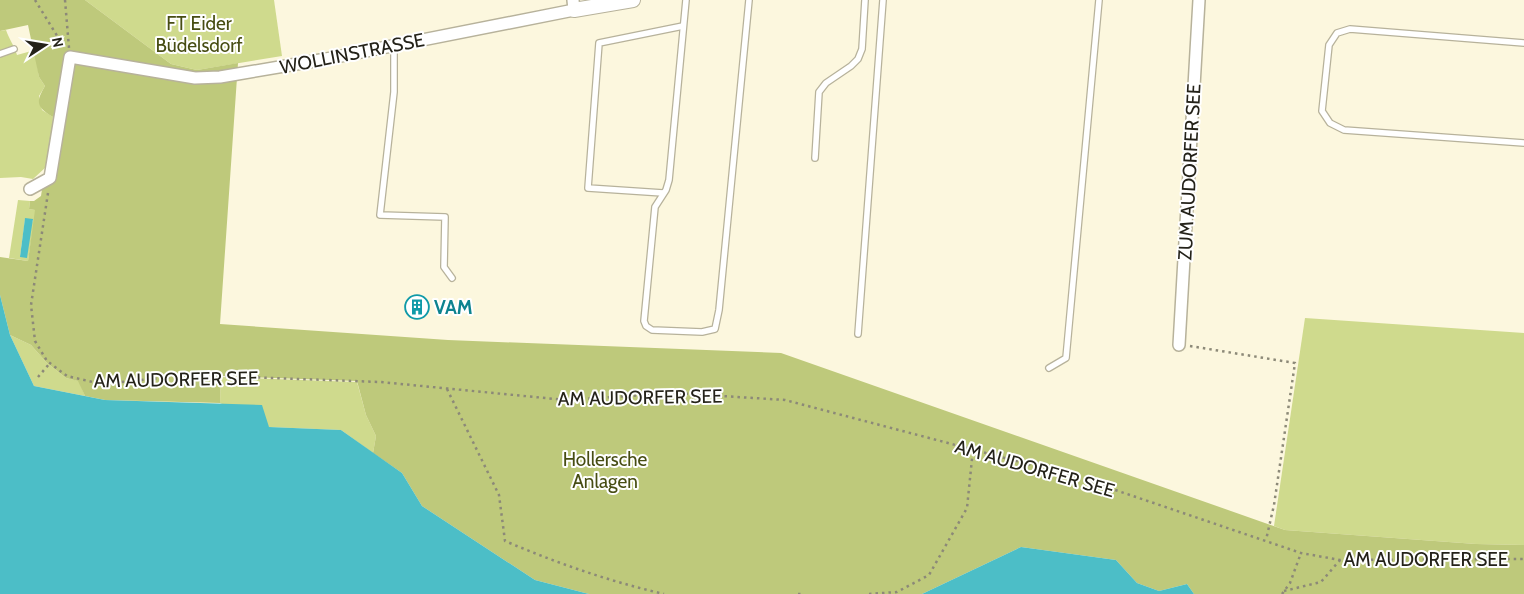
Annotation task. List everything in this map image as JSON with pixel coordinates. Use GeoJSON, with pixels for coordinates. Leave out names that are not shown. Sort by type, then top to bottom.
{"type":"FeatureCollection","features":[{"type":"Feature","properties":{"kind":"street","name":"WOLLINSTRASSE"},"geometry":{"type":"LineString","coordinates":[[70,57],[195,78],[220,77],[326,59],[574,5],[633,0]]}},
{"type":"Feature","properties":{"kind":"street","name":"ZUM AUDORFER SEE"},"geometry":{"type":"LineString","coordinates":[[1179,345],[1199,0]]}},
{"type":"Feature","properties":{"kind":"street"},"geometry":{"type":"LineString","coordinates":[[30,189],[50,178],[70,57]]}},
{"type":"Feature","properties":{"kind":"lane"},"geometry":{"type":"LineString","coordinates":[[686,0],[669,180],[655,207],[644,321],[646,326],[652,330],[709,331],[715,329],[719,310],[750,0]]}},
{"type":"Feature","properties":{"kind":"lane"},"geometry":{"type":"LineString","coordinates":[[814,158],[819,92],[826,83],[858,59],[862,48],[864,0]]}},
{"type":"Feature","properties":{"kind":"lane"},"geometry":{"type":"LineString","coordinates":[[858,334],[882,0]]}},
{"type":"Feature","properties":{"kind":"lane"},"geometry":{"type":"LineString","coordinates":[[1049,368],[1066,358],[1099,0]]}},
{"type":"Feature","properties":{"kind":"lane"},"geometry":{"type":"LineString","coordinates":[[663,193],[588,188],[599,43],[683,26]]}},
{"type":"Feature","properties":{"kind":"lane"},"geometry":{"type":"LineString","coordinates":[[1524,43],[1350,29],[1337,33],[1329,45],[1322,111],[1330,122],[1344,130],[1524,143]]}},
{"type":"Feature","properties":{"kind":"lane"},"geometry":{"type":"LineString","coordinates":[[394,44],[394,92],[380,215],[445,217],[444,266],[452,278]]}},
{"type":"Feature","properties":{"kind":"lane"},"geometry":{"type":"LineString","coordinates":[[0,54],[14,49]]}},
{"type":"Feature","properties":{"kind":"path"},"geometry":{"type":"LineString","coordinates":[[36,0],[70,57]]}},
{"type":"Feature","properties":{"kind":"path"},"geometry":{"type":"LineString","coordinates":[[64,0],[70,57]]}},
{"type":"Feature","properties":{"kind":"path","name":"AM AUDORFER SEE"},"geometry":{"type":"LineString","coordinates":[[50,178],[31,305],[35,341],[50,363],[67,376],[101,384],[193,375],[380,382],[566,400],[675,393],[785,400],[1077,477],[1301,553],[1340,560],[1524,559]]}},
{"type":"Feature","properties":{"kind":"path"},"geometry":{"type":"LineString","coordinates":[[1179,345],[1295,363],[1274,505],[1266,540]]}},
{"type":"Feature","properties":{"kind":"path"},"geometry":{"type":"LineString","coordinates":[[38,377],[50,363]]}},
{"type":"Feature","properties":{"kind":"path"},"geometry":{"type":"LineString","coordinates":[[448,389],[499,495],[504,541],[556,562],[637,588],[664,594]]}},
{"type":"Feature","properties":{"kind":"path"},"geometry":{"type":"LineString","coordinates":[[869,594],[897,592],[929,575],[967,508],[973,449]]}},
{"type":"Feature","properties":{"kind":"path"},"geometry":{"type":"LineString","coordinates":[[1283,593],[1290,583],[1301,553]]}},
{"type":"Feature","properties":{"kind":"path"},"geometry":{"type":"LineString","coordinates":[[1283,593],[1321,582],[1340,560]]}},
{"type":"Feature","properties":{"kind":"path"},"geometry":{"type":"LineString","coordinates":[[798,594],[803,594]]}},
{"type":"Feature","properties":{"kind":"green space","name":"Hollersche Anlagen"},"geometry":{"type":"Polygon","coordinates":[[[0,0],[85,0],[171,64],[197,70],[238,63],[220,324],[448,340],[781,353],[1285,530],[1476,544],[1524,545],[1524,594],[1194,594],[1187,584],[1159,591],[1137,583],[1116,560],[1021,547],[922,594],[589,594],[535,580],[422,506],[402,473],[373,453],[376,436],[366,415],[357,381],[221,376],[220,403],[105,400],[85,396],[78,381],[66,378],[46,362],[31,345],[10,335],[0,295],[0,257],[28,261],[35,210],[29,209],[30,201],[34,201],[41,196],[53,117],[39,104],[45,86],[39,77],[28,25],[0,31],[0,0]]]}},
{"type":"Feature","properties":{"kind":"green space","name":"FT Eider Büdelsdorf"},"geometry":{"type":"Polygon","coordinates":[[[85,0],[274,0],[282,56],[197,70],[171,64],[85,0]]]}},
{"type":"Feature","properties":{"kind":"green space"},"geometry":{"type":"Polygon","coordinates":[[[6,30],[17,55],[35,50],[39,77],[45,86],[39,96],[42,110],[53,117],[46,167],[33,179],[21,177],[0,178],[0,31],[6,30]]]}},
{"type":"Feature","properties":{"kind":"green space"},"geometry":{"type":"Polygon","coordinates":[[[18,200],[30,201],[29,209],[36,210],[28,261],[9,258],[18,200]],[[25,219],[20,257],[33,220],[25,219]]]}},
{"type":"Feature","properties":{"kind":"green space"},"geometry":{"type":"Polygon","coordinates":[[[1305,318],[1524,333],[1524,545],[1476,544],[1285,530],[1274,526],[1305,318]]]}},
{"type":"Feature","properties":{"kind":"green space"},"geometry":{"type":"Polygon","coordinates":[[[10,335],[31,345],[46,362],[66,378],[79,381],[85,396],[34,386],[10,335]]]}},
{"type":"Feature","properties":{"kind":"green space"},"geometry":{"type":"Polygon","coordinates":[[[221,377],[357,382],[366,415],[376,436],[373,453],[341,430],[269,427],[220,403],[221,377]]]}},
{"type":"Feature","properties":{"kind":"water"},"geometry":{"type":"Polygon","coordinates":[[[25,218],[33,219],[27,258],[20,257],[25,218]]]}},
{"type":"Feature","properties":{"kind":"water"},"geometry":{"type":"Polygon","coordinates":[[[0,295],[10,335],[34,386],[105,400],[262,405],[269,427],[341,430],[402,473],[422,506],[535,580],[589,594],[0,594],[0,295]]]}},
{"type":"Feature","properties":{"kind":"water"},"geometry":{"type":"Polygon","coordinates":[[[1021,547],[1116,560],[1137,583],[1159,591],[1187,584],[1194,594],[922,594],[1021,547]]]}},
{"type":"Feature","properties":{"kind":"place","name":"VAM"},"geometry":{"type":"Point","coordinates":[417,307]}}]}
